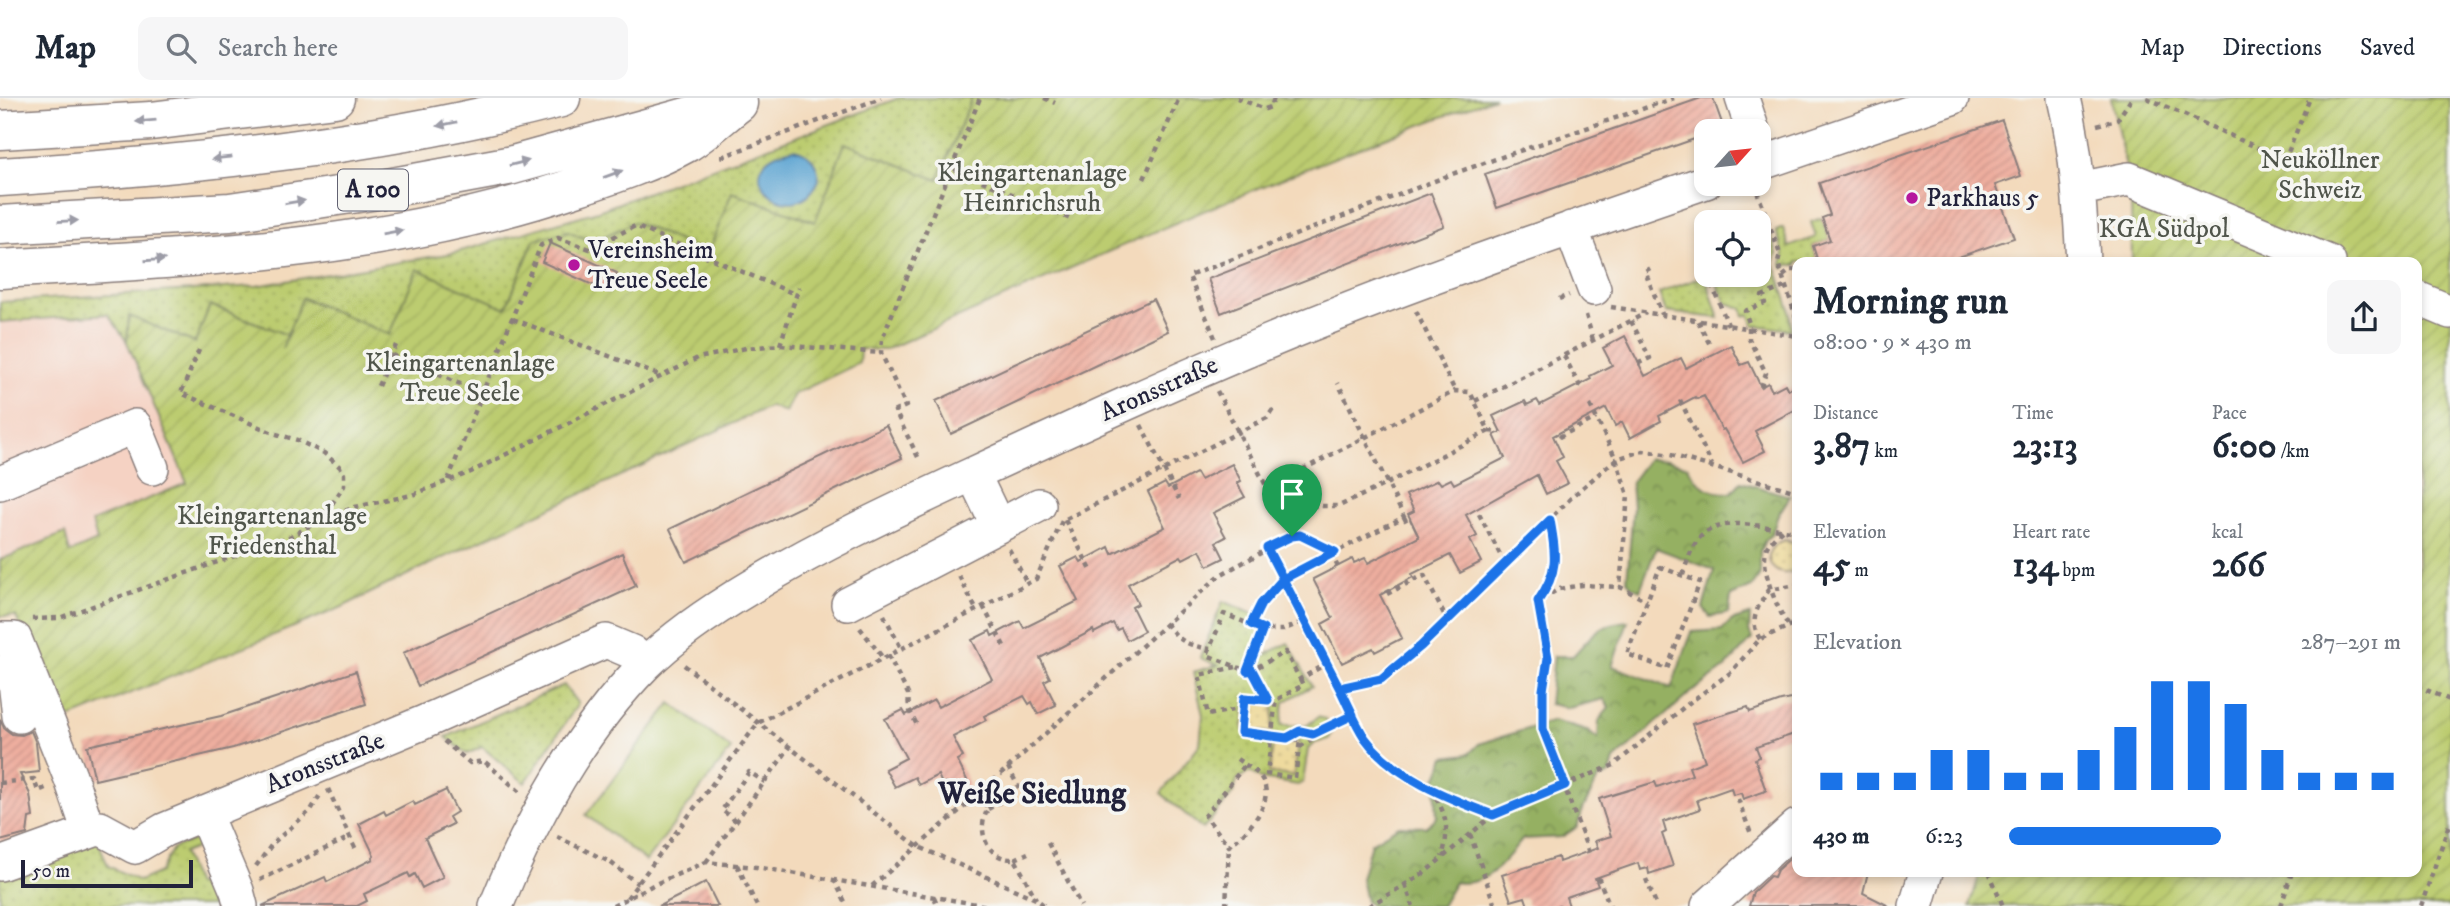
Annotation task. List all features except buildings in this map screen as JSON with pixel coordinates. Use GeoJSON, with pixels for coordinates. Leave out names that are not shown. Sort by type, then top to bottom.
{"type":"FeatureCollection","features":[{"type":"Feature","properties":{"kind":"highway"},"geometry":{"type":"LineString","coordinates":[[0,130],[151,121],[335,98]]}},
{"type":"Feature","properties":{"kind":"highway","name":"A 100"},"geometry":{"type":"LineString","coordinates":[[0,177],[124,169],[299,150],[406,133],[561,98]]}},
{"type":"Feature","properties":{"kind":"highway"},"geometry":{"type":"LineString","coordinates":[[0,269],[238,254],[326,243],[507,209],[619,172],[688,141],[746,100]]}},
{"type":"Feature","properties":{"kind":"highway","name":"A 100"},"geometry":{"type":"LineString","coordinates":[[0,225],[230,212],[371,191],[513,165],[746,100]]}},
{"type":"Feature","properties":{"kind":"street"},"geometry":{"type":"LineString","coordinates":[[1742,98],[1749,119]]}},
{"type":"Feature","properties":{"kind":"street"},"geometry":{"type":"LineString","coordinates":[[1771,161],[1952,98]]}},
{"type":"Feature","properties":{"kind":"street"},"geometry":{"type":"LineString","coordinates":[[2064,98],[2072,132],[2079,189],[2082,257]]}},
{"type":"Feature","properties":{"kind":"street"},"geometry":{"type":"LineString","coordinates":[[2079,189],[2129,179],[2317,257]]}},
{"type":"Feature","properties":{"kind":"street","name":"Aronsstraße"},"geometry":{"type":"LineString","coordinates":[[496,906],[536,822],[576,751],[605,710],[655,657],[715,608],[840,537],[1081,423],[1215,364],[1395,292],[1694,186]]}},
{"type":"Feature","properties":{"kind":"street"},"geometry":{"type":"LineString","coordinates":[[1572,228],[1598,297]]}},
{"type":"Feature","properties":{"kind":"street"},"geometry":{"type":"LineString","coordinates":[[2422,300],[2450,312]]}},
{"type":"Feature","properties":{"kind":"street"},"geometry":{"type":"LineString","coordinates":[[0,483],[135,426],[152,468]]}},
{"type":"Feature","properties":{"kind":"street"},"geometry":{"type":"LineString","coordinates":[[973,474],[998,526]]}},
{"type":"Feature","properties":{"kind":"street"},"geometry":{"type":"LineString","coordinates":[[860,608],[947,553],[998,526],[1052,512]]}},
{"type":"Feature","properties":{"kind":"street"},"geometry":{"type":"LineString","coordinates":[[14,632],[19,716]]}},
{"type":"Feature","properties":{"kind":"street"},"geometry":{"type":"LineString","coordinates":[[0,864],[89,832],[14,632]]}},
{"type":"Feature","properties":{"kind":"street","name":"Aronsstraße"},"geometry":{"type":"LineString","coordinates":[[89,832],[100,828],[135,847],[164,830],[422,723],[606,641],[632,652],[655,657]]}},
{"type":"Feature","properties":{"kind":"street"},"geometry":{"type":"LineString","coordinates":[[204,813],[239,898]]}},
{"type":"Feature","properties":{"kind":"street"},"geometry":{"type":"LineString","coordinates":[[1708,906],[1792,830]]}},
{"type":"Feature","properties":{"kind":"street"},"geometry":{"type":"LineString","coordinates":[[1916,906],[1925,877]]}},
{"type":"Feature","properties":{"kind":"path"},"geometry":{"type":"LineString","coordinates":[[918,457],[895,411],[906,406],[881,353],[882,340],[979,98]]}},
{"type":"Feature","properties":{"kind":"path"},"geometry":{"type":"LineString","coordinates":[[1044,98],[1055,103]]}},
{"type":"Feature","properties":{"kind":"path"},"geometry":{"type":"LineString","coordinates":[[1144,179],[1179,98]]}},
{"type":"Feature","properties":{"kind":"path"},"geometry":{"type":"LineString","coordinates":[[1237,98],[1265,109],[1271,107],[1274,98]]}},
{"type":"Feature","properties":{"kind":"path"},"geometry":{"type":"LineString","coordinates":[[1292,536],[1238,432],[1189,276],[1455,173],[1674,98]]}},
{"type":"Feature","properties":{"kind":"path"},"geometry":{"type":"LineString","coordinates":[[2117,120],[2132,98]]}},
{"type":"Feature","properties":{"kind":"path"},"geometry":{"type":"LineString","coordinates":[[2147,98],[2285,160],[2310,98]]}},
{"type":"Feature","properties":{"kind":"path"},"geometry":{"type":"LineString","coordinates":[[945,165],[1070,219]]}},
{"type":"Feature","properties":{"kind":"path"},"geometry":{"type":"LineString","coordinates":[[1766,196],[1780,254],[1778,263],[1792,304]]}},
{"type":"Feature","properties":{"kind":"path"},"geometry":{"type":"LineString","coordinates":[[448,481],[541,245],[558,238],[590,249],[635,226],[797,295]]}},
{"type":"Feature","properties":{"kind":"path"},"geometry":{"type":"LineString","coordinates":[[542,234],[545,243]]}},
{"type":"Feature","properties":{"kind":"path"},"geometry":{"type":"LineString","coordinates":[[1650,268],[1644,271],[1662,315]]}},
{"type":"Feature","properties":{"kind":"path"},"geometry":{"type":"LineString","coordinates":[[1783,276],[1792,270]]}},
{"type":"Feature","properties":{"kind":"path"},"geometry":{"type":"LineString","coordinates":[[780,345],[799,287]]}},
{"type":"Feature","properties":{"kind":"path"},"geometry":{"type":"LineString","coordinates":[[1713,287],[1728,326]]}},
{"type":"Feature","properties":{"kind":"path"},"geometry":{"type":"LineString","coordinates":[[1762,387],[1766,373],[1749,338],[1745,311],[1765,303],[1762,296],[1792,288]]}},
{"type":"Feature","properties":{"kind":"path"},"geometry":{"type":"LineString","coordinates":[[1598,297],[1646,313],[1792,335]]}},
{"type":"Feature","properties":{"kind":"path"},"geometry":{"type":"LineString","coordinates":[[1414,307],[1455,391]]}},
{"type":"Feature","properties":{"kind":"path"},"geometry":{"type":"LineString","coordinates":[[1475,401],[1646,313]]}},
{"type":"Feature","properties":{"kind":"path"},"geometry":{"type":"LineString","coordinates":[[513,319],[662,376]]}},
{"type":"Feature","properties":{"kind":"path"},"geometry":{"type":"LineString","coordinates":[[1631,321],[1650,358],[1637,364]]}},
{"type":"Feature","properties":{"kind":"path"},"geometry":{"type":"LineString","coordinates":[[1698,321],[1711,346]]}},
{"type":"Feature","properties":{"kind":"path"},"geometry":{"type":"LineString","coordinates":[[378,386],[396,345]]}},
{"type":"Feature","properties":{"kind":"path"},"geometry":{"type":"LineString","coordinates":[[14,632],[291,536],[321,520],[355,507],[412,495],[448,481],[698,358],[746,348],[780,345],[881,353]]}},
{"type":"Feature","properties":{"kind":"path"},"geometry":{"type":"LineString","coordinates":[[199,350],[181,393],[273,433],[297,440],[324,453],[340,467],[344,474],[344,486],[321,520]]}},
{"type":"Feature","properties":{"kind":"path"},"geometry":{"type":"LineString","coordinates":[[392,355],[484,394]]}},
{"type":"Feature","properties":{"kind":"path"},"geometry":{"type":"LineString","coordinates":[[1564,356],[1581,388]]}},
{"type":"Feature","properties":{"kind":"path"},"geometry":{"type":"LineString","coordinates":[[1338,383],[1407,523],[1411,521]]}},
{"type":"Feature","properties":{"kind":"path"},"geometry":{"type":"LineString","coordinates":[[1267,488],[1455,391],[1470,392],[1489,431]]}},
{"type":"Feature","properties":{"kind":"path"},"geometry":{"type":"LineString","coordinates":[[1680,400],[1712,466]]}},
{"type":"Feature","properties":{"kind":"path"},"geometry":{"type":"LineString","coordinates":[[1590,405],[1616,459],[1628,495],[1620,587]]}},
{"type":"Feature","properties":{"kind":"path"},"geometry":{"type":"LineString","coordinates":[[1052,512],[1164,470],[1267,418],[1274,408]]}},
{"type":"Feature","properties":{"kind":"path"},"geometry":{"type":"LineString","coordinates":[[1559,438],[1596,418]]}},
{"type":"Feature","properties":{"kind":"path"},"geometry":{"type":"LineString","coordinates":[[1139,421],[1179,499]]}},
{"type":"Feature","properties":{"kind":"path"},"geometry":{"type":"LineString","coordinates":[[1277,506],[1339,506],[1489,431],[1501,432]]}},
{"type":"Feature","properties":{"kind":"path"},"geometry":{"type":"LineString","coordinates":[[1340,688],[1381,679],[1421,646],[1574,495],[1616,459],[1643,451],[1671,455],[1792,490]]}},
{"type":"Feature","properties":{"kind":"path"},"geometry":{"type":"LineString","coordinates":[[1052,512],[1091,572]]}},
{"type":"Feature","properties":{"kind":"path"},"geometry":{"type":"LineString","coordinates":[[627,898],[758,723],[1036,579],[1062,522],[1052,512]]}},
{"type":"Feature","properties":{"kind":"path"},"geometry":{"type":"LineString","coordinates":[[1479,514],[1505,564]]}},
{"type":"Feature","properties":{"kind":"path"},"geometry":{"type":"LineString","coordinates":[[1251,624],[1261,604],[1283,579],[1404,517]]}},
{"type":"Feature","properties":{"kind":"path"},"geometry":{"type":"LineString","coordinates":[[1550,520],[1556,558],[1550,584],[1538,601],[1548,658],[1543,690],[1543,729],[1589,853]]}},
{"type":"Feature","properties":{"kind":"path"},"geometry":{"type":"LineString","coordinates":[[1682,575],[1695,544],[1707,531],[1724,524],[1792,531]]}},
{"type":"Feature","properties":{"kind":"path"},"geometry":{"type":"LineString","coordinates":[[998,526],[1027,583]]}},
{"type":"Feature","properties":{"kind":"path"},"geometry":{"type":"LineString","coordinates":[[1782,530],[1771,540],[1765,555],[1769,590],[1789,626]]}},
{"type":"Feature","properties":{"kind":"path"},"geometry":{"type":"LineString","coordinates":[[872,886],[1008,768],[1220,575],[1267,548],[1300,535],[1333,553],[1338,567]]}},
{"type":"Feature","properties":{"kind":"path"},"geometry":{"type":"LineString","coordinates":[[1267,548],[1365,738],[1392,765],[1428,787],[1447,798],[1493,815]]}},
{"type":"Feature","properties":{"kind":"path"},"geometry":{"type":"LineString","coordinates":[[947,553],[976,609]]}},
{"type":"Feature","properties":{"kind":"path"},"geometry":{"type":"LineString","coordinates":[[1660,566],[1700,582],[1667,669],[1627,654],[1647,601],[1660,566]]}},
{"type":"Feature","properties":{"kind":"path"},"geometry":{"type":"LineString","coordinates":[[1387,594],[1423,575],[1447,620]]}},
{"type":"Feature","properties":{"kind":"path"},"geometry":{"type":"LineString","coordinates":[[1538,601],[1559,589],[1582,585],[1620,587],[1647,601]]}},
{"type":"Feature","properties":{"kind":"path"},"geometry":{"type":"LineString","coordinates":[[1760,639],[1754,630],[1756,609],[1769,590],[1792,586]]}},
{"type":"Feature","properties":{"kind":"path"},"geometry":{"type":"LineString","coordinates":[[983,606],[1004,646]]}},
{"type":"Feature","properties":{"kind":"path"},"geometry":{"type":"LineString","coordinates":[[860,608],[901,648]]}},
{"type":"Feature","properties":{"kind":"path"},"geometry":{"type":"LineString","coordinates":[[860,608],[908,694],[909,709],[917,725]]}},
{"type":"Feature","properties":{"kind":"path"},"geometry":{"type":"LineString","coordinates":[[1249,671],[1285,652],[1303,685],[1269,704],[1249,671],[1207,655],[1223,614],[1263,629],[1283,630],[1304,621]]}},
{"type":"Feature","properties":{"kind":"path"},"geometry":{"type":"LineString","coordinates":[[1166,623],[1176,637],[1190,645],[1210,649]]}},
{"type":"Feature","properties":{"kind":"path"},"geometry":{"type":"LineString","coordinates":[[1369,906],[1423,874],[1493,815],[1614,765],[1730,673],[1760,639],[1792,625]]}},
{"type":"Feature","properties":{"kind":"path"},"geometry":{"type":"LineString","coordinates":[[1249,671],[1263,629]]}},
{"type":"Feature","properties":{"kind":"path"},"geometry":{"type":"LineString","coordinates":[[655,657],[758,723],[917,846],[1036,899],[1045,906]]}},
{"type":"Feature","properties":{"kind":"path"},"geometry":{"type":"LineString","coordinates":[[1300,679],[1326,664]]}},
{"type":"Feature","properties":{"kind":"path"},"geometry":{"type":"LineString","coordinates":[[1237,667],[1199,675],[1209,715],[1243,708]]}},
{"type":"Feature","properties":{"kind":"path"},"geometry":{"type":"LineString","coordinates":[[2422,687],[2450,700]]}},
{"type":"Feature","properties":{"kind":"path"},"geometry":{"type":"LineString","coordinates":[[1268,700],[1244,698],[1241,732],[1273,737],[1300,740],[1296,778],[1268,774],[1273,737],[1276,699]]}},
{"type":"Feature","properties":{"kind":"path"},"geometry":{"type":"LineString","coordinates":[[1287,738],[1300,731],[1313,734],[1353,715]]}},
{"type":"Feature","properties":{"kind":"path"},"geometry":{"type":"LineString","coordinates":[[422,723],[470,763],[484,761],[524,795]]}},
{"type":"Feature","properties":{"kind":"path"},"geometry":{"type":"LineString","coordinates":[[1299,748],[1311,740],[1313,734]]}},
{"type":"Feature","properties":{"kind":"path"},"geometry":{"type":"LineString","coordinates":[[612,906],[706,862],[790,747]]}},
{"type":"Feature","properties":{"kind":"path"},"geometry":{"type":"LineString","coordinates":[[1237,760],[1260,776],[1265,788]]}},
{"type":"Feature","properties":{"kind":"path"},"geometry":{"type":"LineString","coordinates":[[1226,906],[1229,846],[1205,816],[1245,765]]}},
{"type":"Feature","properties":{"kind":"path"},"geometry":{"type":"LineString","coordinates":[[1008,768],[1019,788]]}},
{"type":"Feature","properties":{"kind":"path"},"geometry":{"type":"LineString","coordinates":[[737,821],[722,810],[749,772],[765,782]]}},
{"type":"Feature","properties":{"kind":"path"},"geometry":{"type":"LineString","coordinates":[[1229,846],[1247,832],[1262,810],[1265,788],[1275,775]]}},
{"type":"Feature","properties":{"kind":"path"},"geometry":{"type":"LineString","coordinates":[[0,783],[24,781]]}},
{"type":"Feature","properties":{"kind":"path"},"geometry":{"type":"LineString","coordinates":[[239,898],[273,843],[311,810],[326,783],[357,852]]}},
{"type":"Feature","properties":{"kind":"path"},"geometry":{"type":"LineString","coordinates":[[1428,787],[1440,802],[1447,823],[1447,842],[1442,857]]}},
{"type":"Feature","properties":{"kind":"path"},"geometry":{"type":"LineString","coordinates":[[980,793],[988,808]]}},
{"type":"Feature","properties":{"kind":"path"},"geometry":{"type":"LineString","coordinates":[[1000,802],[988,808],[982,825],[988,846],[995,855],[1006,860],[1028,853]]}},
{"type":"Feature","properties":{"kind":"path"},"geometry":{"type":"LineString","coordinates":[[2421,906],[2450,822]]}},
{"type":"Feature","properties":{"kind":"path"},"geometry":{"type":"LineString","coordinates":[[551,834],[610,862],[638,884]]}},
{"type":"Feature","properties":{"kind":"path"},"geometry":{"type":"LineString","coordinates":[[1470,834],[1495,906]]}},
{"type":"Feature","properties":{"kind":"path"},"geometry":{"type":"LineString","coordinates":[[239,898],[350,838]]}},
{"type":"Feature","properties":{"kind":"path"},"geometry":{"type":"LineString","coordinates":[[1048,843],[1081,906]]}},
{"type":"Feature","properties":{"kind":"path"},"geometry":{"type":"LineString","coordinates":[[1015,859],[1036,899]]}},
{"type":"Feature","properties":{"kind":"path"},"geometry":{"type":"LineString","coordinates":[[706,862],[834,879],[988,906]]}},
{"type":"Feature","properties":{"kind":"path"},"geometry":{"type":"LineString","coordinates":[[737,865],[757,906]]}},
{"type":"Feature","properties":{"kind":"path"},"geometry":{"type":"LineString","coordinates":[[1598,877],[1610,906]]}},
{"type":"Feature","properties":{"kind":"path"},"geometry":{"type":"LineString","coordinates":[[1991,877],[2003,906]]}},
{"type":"Feature","properties":{"kind":"path"},"geometry":{"type":"LineString","coordinates":[[2281,906],[2290,877]]}},
{"type":"Feature","properties":{"kind":"path"},"geometry":{"type":"LineString","coordinates":[[834,879],[848,906]]}},
{"type":"Feature","properties":{"kind":"path"},"geometry":{"type":"LineString","coordinates":[[1646,879],[1657,906]]}},
{"type":"Feature","properties":{"kind":"path"},"geometry":{"type":"LineString","coordinates":[[1405,884],[1413,906]]}},
{"type":"Feature","properties":{"kind":"path"},"geometry":{"type":"LineString","coordinates":[[933,896],[938,906]]}},
{"type":"Feature","properties":{"kind":"shaded area"},"geometry":{"type":"Polygon","coordinates":[[[109,314],[127,342],[187,483],[92,522],[97,541],[69,553],[64,533],[0,560],[0,322],[109,314]]]}},
{"type":"Feature","properties":{"kind":"green space"},"geometry":{"type":"Polygon","coordinates":[[[899,98],[972,98],[938,181],[815,222],[732,193],[708,253],[634,222],[593,242],[568,231],[534,240],[506,308],[390,335],[303,298],[287,335],[210,305],[195,343],[129,316],[127,342],[108,314],[0,322],[0,302],[256,286],[454,253],[598,211],[899,98]],[[789,150],[765,161],[799,200],[817,183],[813,159],[789,150]]]}},
{"type":"Feature","properties":{"kind":"green space"},"geometry":{"type":"Polygon","coordinates":[[[972,98],[1047,98],[1055,101],[1057,98],[1495,98],[1264,186],[885,350],[860,349],[859,363],[794,394],[785,412],[770,406],[340,608],[55,724],[16,616],[0,616],[0,560],[65,533],[70,553],[97,541],[92,522],[187,483],[127,342],[129,316],[195,343],[210,305],[287,335],[282,349],[302,298],[390,335],[417,269],[506,308],[534,240],[568,231],[593,242],[634,222],[708,253],[732,192],[815,222],[845,143],[938,180],[972,98]]]}},
{"type":"Feature","properties":{"kind":"green space"},"geometry":{"type":"Polygon","coordinates":[[[2111,98],[2450,98],[2450,906],[1970,906],[1979,877],[2422,877],[2422,257],[2132,257],[2131,191],[2111,98]]]}},
{"type":"Feature","properties":{"kind":"green space"},"geometry":{"type":"Polygon","coordinates":[[[1822,218],[1830,240],[1813,246],[1816,257],[1792,257],[1792,265],[1784,269],[1784,254],[1776,231],[1783,228],[1789,247],[1816,237],[1811,222],[1822,218]]]}},
{"type":"Feature","properties":{"kind":"green space"},"geometry":{"type":"Polygon","coordinates":[[[1771,236],[1777,254],[1774,263],[1789,307],[1791,330],[1754,325],[1749,314],[1744,316],[1742,308],[1726,303],[1719,287],[1771,287],[1771,236]]]}},
{"type":"Feature","properties":{"kind":"green space"},"geometry":{"type":"Polygon","coordinates":[[[1694,280],[1694,287],[1709,287],[1719,318],[1666,312],[1659,293],[1694,280]]]}},
{"type":"Feature","properties":{"kind":"green space"},"geometry":{"type":"Polygon","coordinates":[[[1648,459],[1666,460],[1687,466],[1704,487],[1716,492],[1731,493],[1741,482],[1790,496],[1778,515],[1772,534],[1765,540],[1760,551],[1760,575],[1752,587],[1731,596],[1729,613],[1710,617],[1703,608],[1714,570],[1656,548],[1640,590],[1631,586],[1627,580],[1633,508],[1631,482],[1648,459]]]}},
{"type":"Feature","properties":{"kind":"green space"},"geometry":{"type":"Polygon","coordinates":[[[1223,601],[1272,622],[1257,659],[1288,643],[1312,686],[1284,702],[1281,725],[1306,726],[1318,717],[1325,719],[1332,732],[1329,739],[1315,743],[1308,749],[1303,782],[1298,785],[1261,779],[1250,772],[1237,780],[1234,792],[1203,829],[1161,793],[1200,744],[1203,715],[1193,672],[1218,665],[1200,658],[1223,601]]]}},
{"type":"Feature","properties":{"kind":"green space"},"geometry":{"type":"Polygon","coordinates":[[[1750,615],[1749,631],[1752,639],[1726,667],[1688,695],[1614,760],[1610,774],[1598,779],[1577,827],[1562,837],[1523,839],[1502,864],[1486,877],[1466,883],[1455,882],[1441,906],[1372,906],[1366,902],[1361,878],[1371,843],[1399,826],[1426,827],[1437,817],[1435,782],[1445,757],[1469,754],[1479,744],[1553,721],[1587,731],[1598,739],[1599,721],[1609,707],[1604,699],[1569,708],[1549,704],[1554,656],[1573,656],[1591,636],[1603,628],[1628,621],[1612,666],[1671,688],[1692,632],[1722,630],[1731,621],[1750,615]]]}},
{"type":"Feature","properties":{"kind":"green space"},"geometry":{"type":"Polygon","coordinates":[[[564,685],[578,704],[525,783],[482,747],[467,754],[446,737],[564,685]]]}},
{"type":"Feature","properties":{"kind":"green space"},"geometry":{"type":"Polygon","coordinates":[[[671,703],[731,749],[646,861],[586,815],[671,703]]]}},
{"type":"Feature","properties":{"kind":"green space"},"geometry":{"type":"Polygon","coordinates":[[[198,838],[201,846],[183,853],[196,885],[214,878],[223,906],[0,906],[0,876],[98,841],[108,866],[139,881],[160,872],[173,848],[198,838]]]}},
{"type":"Feature","properties":{"kind":"sand"},"geometry":{"type":"Polygon","coordinates":[[[1786,540],[1792,543],[1792,571],[1780,572],[1770,563],[1771,549],[1786,540]]]}},
{"type":"Feature","properties":{"kind":"sand"},"geometry":{"type":"Polygon","coordinates":[[[1246,701],[1274,704],[1272,733],[1243,730],[1246,701]]]}},
{"type":"Feature","properties":{"kind":"sand"},"geometry":{"type":"Polygon","coordinates":[[[1274,739],[1299,742],[1294,776],[1269,773],[1274,739]]]}},
{"type":"Feature","properties":{"kind":"water"},"geometry":{"type":"Polygon","coordinates":[[[794,149],[805,153],[812,160],[819,180],[807,196],[792,202],[778,200],[767,192],[761,180],[761,168],[772,156],[794,149]]]}},
{"type":"Feature","properties":{"kind":"place","name":"Parkhaus 5"},"geometry":{"type":"Point","coordinates":[1912,198]}},
{"type":"Feature","properties":{"kind":"place","name":"Vereinsheim Treue Seele"},"geometry":{"type":"Point","coordinates":[574,265]}},
{"type":"Feature","properties":{"kind":"district","name":"Weiße Siedlung"},"geometry":{"type":"Point","coordinates":[1032,794]}},
{"type":"Feature","properties":{"kind":"route"},"geometry":{"type":"LineString","coordinates":[[1292,536],[1267,548],[1283,579],[1261,604],[1251,624],[1263,629],[1247,671],[1252,670],[1268,700],[1244,698],[1241,732],[1287,738],[1300,731],[1313,734],[1353,715],[1340,688],[1381,679],[1421,646],[1550,520],[1556,558],[1550,584],[1538,601],[1548,658],[1543,690],[1543,729],[1565,785],[1493,815],[1447,798],[1392,765],[1365,738],[1340,688],[1283,579],[1335,552],[1300,535],[1292,536]]}},
{"type":"Feature","properties":{"kind":"park label","name":"Neuköllner Schweiz"},"geometry":{"type":"Point","coordinates":[2320,175]}},
{"type":"Feature","properties":{"kind":"park label","name":"Kleingartenanlage Heinrichsruh"},"geometry":{"type":"Point","coordinates":[1032,188]}},
{"type":"Feature","properties":{"kind":"park label","name":"KGA Südpol"},"geometry":{"type":"Point","coordinates":[2164,229]}},
{"type":"Feature","properties":{"kind":"park label","name":"Kleingartenanlage Treue Seele"},"geometry":{"type":"Point","coordinates":[460,378]}},
{"type":"Feature","properties":{"kind":"park label","name":"Kleingartenanlage Friedensthal"},"geometry":{"type":"Point","coordinates":[272,531]}}]}
